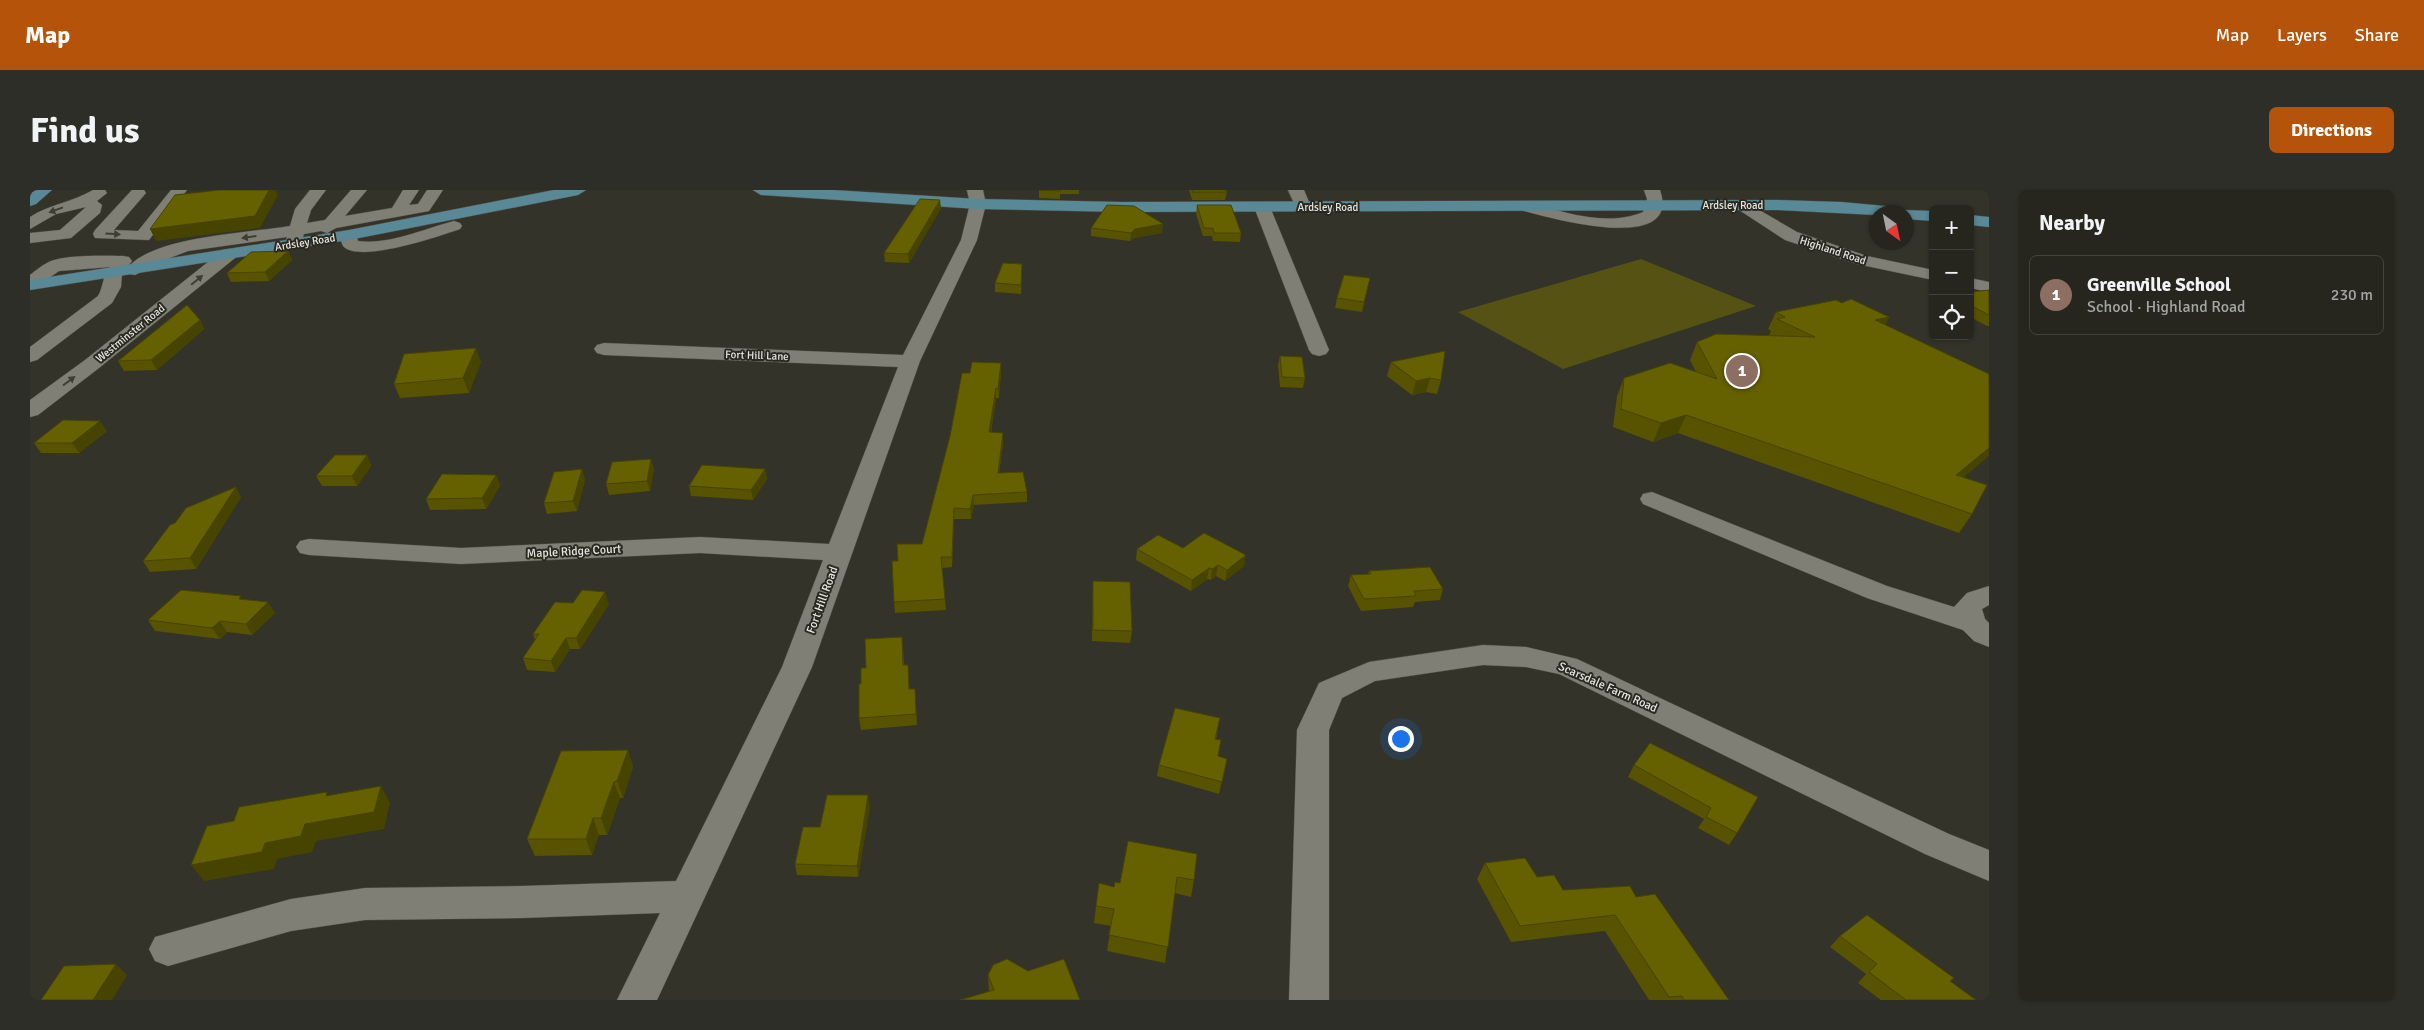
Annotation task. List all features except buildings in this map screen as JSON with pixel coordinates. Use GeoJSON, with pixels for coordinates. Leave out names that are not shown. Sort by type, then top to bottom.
{"type":"FeatureCollection","features":[{"type":"Feature","properties":{"kind":"main road","name":"Ardsley Road"},"geometry":{"type":"LineString","coordinates":[[30,284],[113,274],[229,254],[295,237],[316,240],[349,235],[402,218],[578,190]]}},
{"type":"Feature","properties":{"kind":"main road","name":"Ardsley Road"},"geometry":{"type":"LineString","coordinates":[[761,190],[1262,207],[1523,206]]}},
{"type":"Feature","properties":{"kind":"main road","name":"Ardsley Road"},"geometry":{"type":"LineString","coordinates":[[1652,198],[1742,205],[1841,207],[1869,210]]}},
{"type":"Feature","properties":{"kind":"main road"},"geometry":{"type":"LineString","coordinates":[[1914,215],[1929,216]]}},
{"type":"Feature","properties":{"kind":"main road"},"geometry":{"type":"LineString","coordinates":[[1974,220],[1989,222]]}},
{"type":"Feature","properties":{"kind":"street"},"geometry":{"type":"LineString","coordinates":[[30,224],[50,211],[85,201],[102,190]]}},
{"type":"Feature","properties":{"kind":"street"},"geometry":{"type":"LineString","coordinates":[[156,190],[138,191],[101,234],[143,236],[179,197]]}},
{"type":"Feature","properties":{"kind":"street"},"geometry":{"type":"LineString","coordinates":[[295,237],[303,209],[318,190]]}},
{"type":"Feature","properties":{"kind":"street"},"geometry":{"type":"LineString","coordinates":[[316,240],[332,224],[358,190]]}},
{"type":"Feature","properties":{"kind":"street"},"geometry":{"type":"LineString","coordinates":[[402,218],[411,190]]}},
{"type":"Feature","properties":{"kind":"street"},"geometry":{"type":"LineString","coordinates":[[135,270],[156,257],[184,246],[295,237],[332,224],[360,227],[402,218],[423,208],[435,190]]}},
{"type":"Feature","properties":{"kind":"street"},"geometry":{"type":"LineString","coordinates":[[1296,190],[1303,207]]}},
{"type":"Feature","properties":{"kind":"street","name":"Fort Hill Road"},"geometry":{"type":"LineString","coordinates":[[638,1000],[796,667],[910,361],[969,240],[976,197]]}},
{"type":"Feature","properties":{"kind":"street"},"geometry":{"type":"LineString","coordinates":[[1523,206],[1580,220],[1618,223],[1643,220],[1650,214],[1652,198]]}},
{"type":"Feature","properties":{"kind":"street"},"geometry":{"type":"LineString","coordinates":[[30,238],[65,234],[94,210],[94,205],[85,201]]}},
{"type":"Feature","properties":{"kind":"street","name":"Highland Road"},"geometry":{"type":"LineString","coordinates":[[1742,205],[1791,236],[1863,260],[1929,274]]}},
{"type":"Feature","properties":{"kind":"street"},"geometry":{"type":"LineString","coordinates":[[1262,207],[1319,350]]}},
{"type":"Feature","properties":{"kind":"street"},"geometry":{"type":"LineString","coordinates":[[349,235],[350,244],[355,248],[417,237],[454,226]]}},
{"type":"Feature","properties":{"kind":"street","name":"Westminster Road"},"geometry":{"type":"LineString","coordinates":[[30,410],[92,364],[229,254]]}},
{"type":"Feature","properties":{"kind":"street"},"geometry":{"type":"LineString","coordinates":[[30,284],[54,260],[82,262],[122,261],[113,274],[112,287],[105,299],[30,356]]}},
{"type":"Feature","properties":{"kind":"street"},"geometry":{"type":"LineString","coordinates":[[1974,284],[1989,287]]}},
{"type":"Feature","properties":{"kind":"street","name":"Fort Hill Lane"},"geometry":{"type":"LineString","coordinates":[[604,349],[910,361]]}},
{"type":"Feature","properties":{"kind":"street"},"geometry":{"type":"LineString","coordinates":[[1652,499],[1876,592],[1981,630]]}},
{"type":"Feature","properties":{"kind":"street","name":"Maple Ridge Court"},"geometry":{"type":"LineString","coordinates":[[310,547],[461,556],[700,545],[839,553]]}},
{"type":"Feature","properties":{"kind":"street"},"geometry":{"type":"LineString","coordinates":[[1981,630],[1969,618],[1968,607],[1977,599],[1989,595]]}},
{"type":"Feature","properties":{"kind":"street","name":"Scarsdale Farm Road"},"geometry":{"type":"LineString","coordinates":[[1309,1000],[1313,730],[1330,691],[1369,672],[1483,655],[1526,657],[1567,666],[1937,844],[1989,866]]}},
{"type":"Feature","properties":{"kind":"street"},"geometry":{"type":"LineString","coordinates":[[168,949],[291,915],[364,904],[522,902],[687,896]]}},
{"type":"Feature","properties":{"kind":"shaded area"},"geometry":{"type":"Polygon","coordinates":[[[1641,259],[1756,306],[1563,369],[1458,312],[1641,259]]]}},
{"type":"Feature","properties":{"kind":"place","name":"Greenville School"},"geometry":{"type":"Point","coordinates":[1742,371]}}]}
